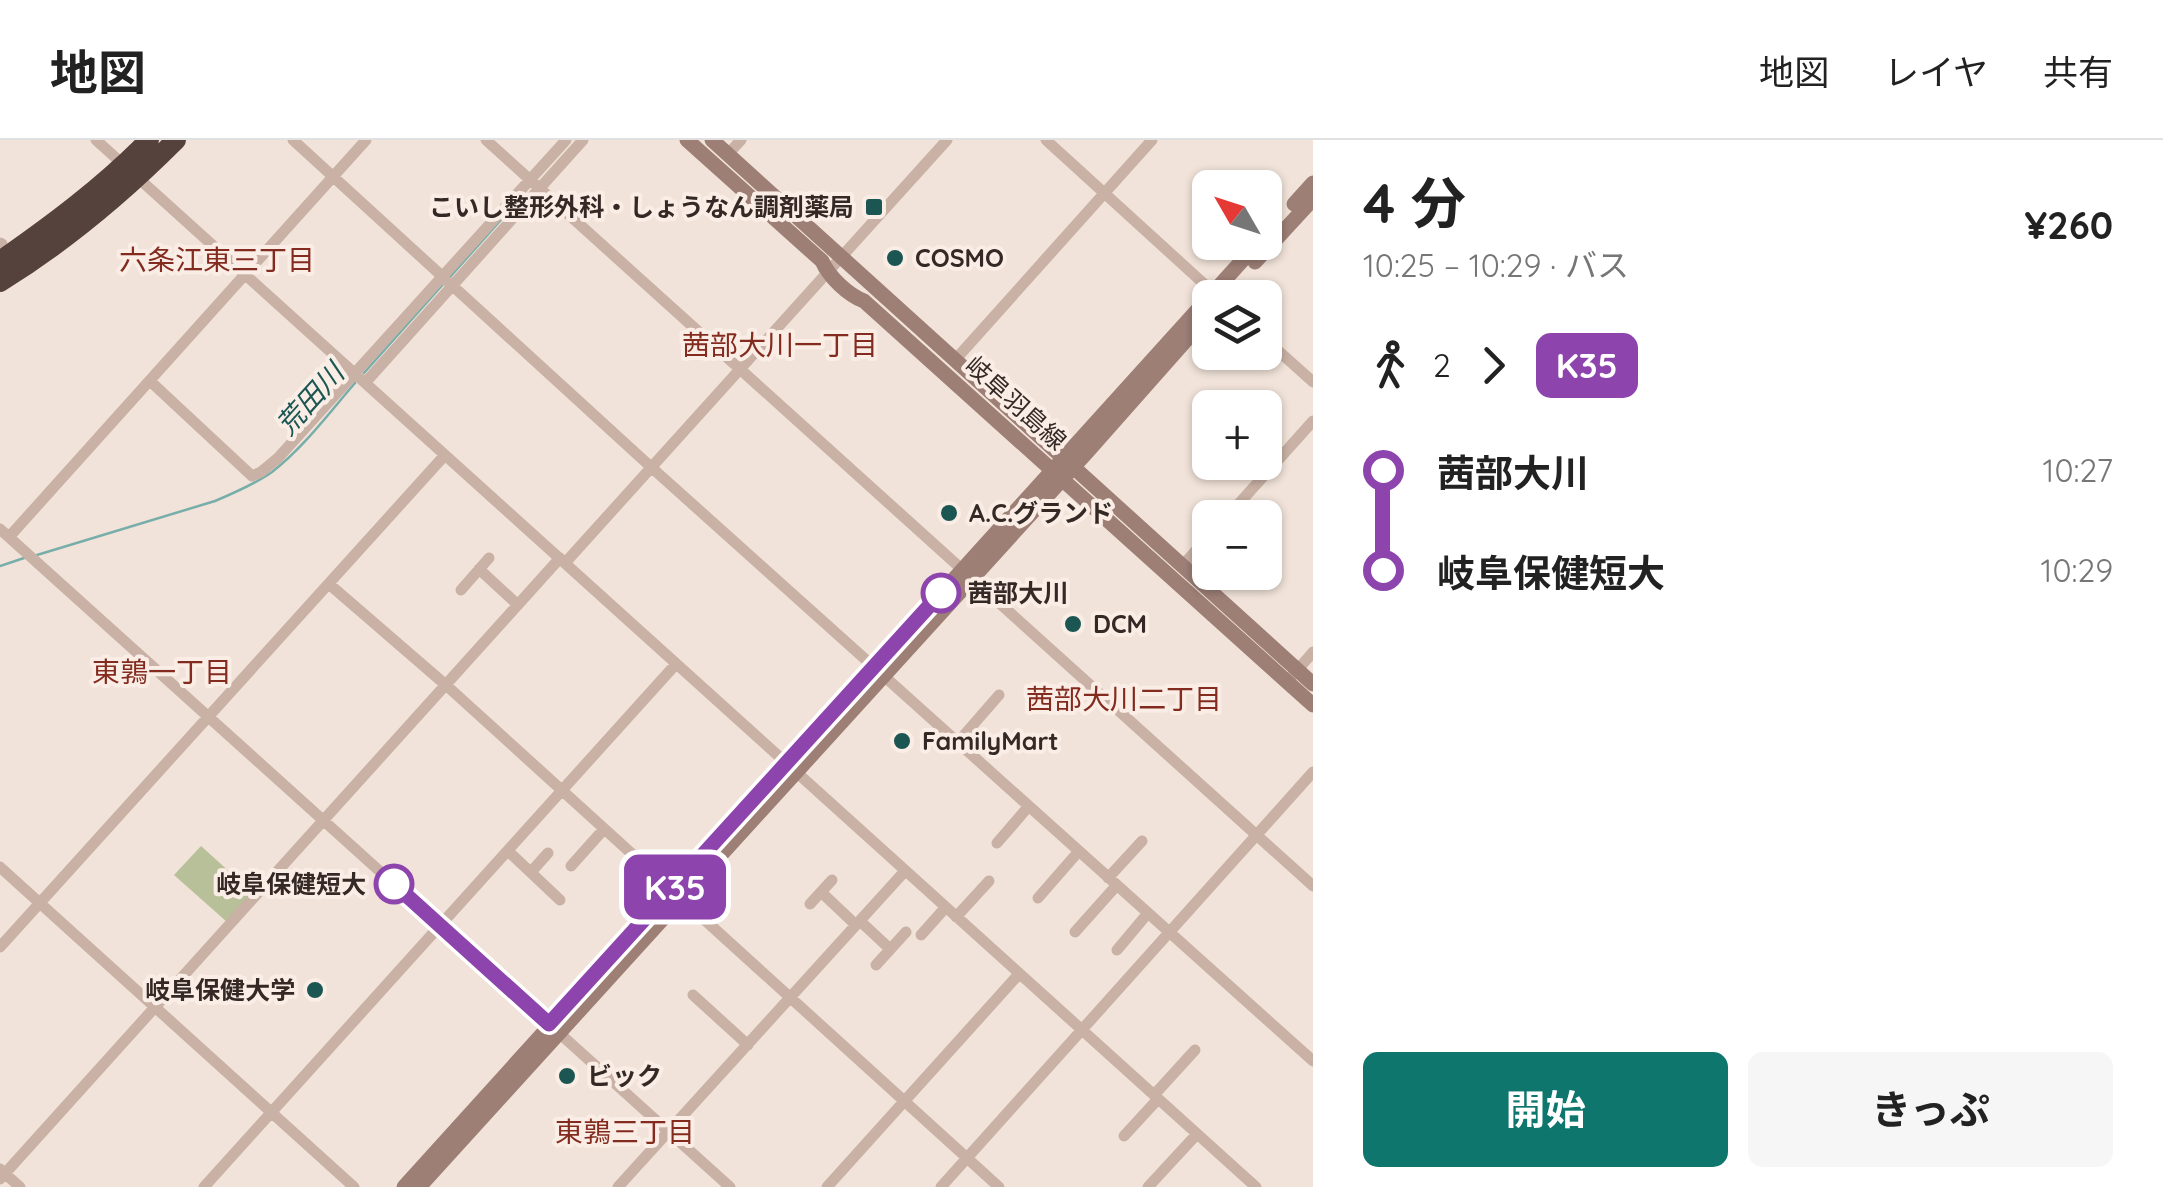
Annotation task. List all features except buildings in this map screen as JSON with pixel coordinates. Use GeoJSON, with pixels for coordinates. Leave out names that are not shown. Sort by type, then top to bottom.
{"type":"FeatureCollection","features":[{"type":"Feature","properties":{"kind":"highway"},"geometry":{"type":"LineString","coordinates":[[131,172],[150,140]]}},
{"type":"Feature","properties":{"kind":"highway"},"geometry":{"type":"LineString","coordinates":[[0,282],[131,172],[176,140]]}},
{"type":"Feature","properties":{"kind":"highway"},"geometry":{"type":"LineString","coordinates":[[1,249],[80,215]]}},
{"type":"Feature","properties":{"kind":"street"},"geometry":{"type":"LineString","coordinates":[[96,140],[1256,1187]]}},
{"type":"Feature","properties":{"kind":"street"},"geometry":{"type":"LineString","coordinates":[[293,140],[1313,1061]]}},
{"type":"Feature","properties":{"kind":"street"},"geometry":{"type":"LineString","coordinates":[[366,140],[150,381],[4,533],[730,1187]]}},
{"type":"Feature","properties":{"kind":"street"},"geometry":{"type":"LineString","coordinates":[[486,140],[1313,886]]}},
{"type":"Feature","properties":{"kind":"street"},"geometry":{"type":"LineString","coordinates":[[535,184],[566,140]]}},
{"type":"Feature","properties":{"kind":"street"},"geometry":{"type":"LineString","coordinates":[[150,381],[252,476],[261,472],[360,378],[535,184],[583,140]]}},
{"type":"Feature","properties":{"kind":"street","name":"岐阜羽島線"},"geometry":{"type":"LineString","coordinates":[[687,140],[857,298],[1183,565],[1292,676],[1313,705]]}},
{"type":"Feature","properties":{"kind":"street","name":"岐阜羽島線"},"geometry":{"type":"LineString","coordinates":[[712,140],[955,360],[1063,468],[1292,676],[1313,684]]}},
{"type":"Feature","properties":{"kind":"street"},"geometry":{"type":"LineString","coordinates":[[728,154],[740,140]]}},
{"type":"Feature","properties":{"kind":"street"},"geometry":{"type":"LineString","coordinates":[[20,1187],[2,1174],[947,140]]}},
{"type":"Feature","properties":{"kind":"street"},"geometry":{"type":"LineString","coordinates":[[1046,140],[1202,280]]}},
{"type":"Feature","properties":{"kind":"street"},"geometry":{"type":"LineString","coordinates":[[955,360],[1152,140]]}},
{"type":"Feature","properties":{"kind":"street"},"geometry":{"type":"LineString","coordinates":[[1282,217],[1313,183]]}},
{"type":"Feature","properties":{"kind":"street"},"geometry":{"type":"LineString","coordinates":[[1234,280],[1313,198]]}},
{"type":"Feature","properties":{"kind":"street"},"geometry":{"type":"LineString","coordinates":[[1231,280],[1246,260]]}},
{"type":"Feature","properties":{"kind":"street"},"geometry":{"type":"LineString","coordinates":[[404,1187],[554,1028],[1192,325]]}},
{"type":"Feature","properties":{"kind":"street"},"geometry":{"type":"LineString","coordinates":[[1063,468],[1192,332]]}},
{"type":"Feature","properties":{"kind":"street"},"geometry":{"type":"LineString","coordinates":[[1282,354],[1313,382]]}},
{"type":"Feature","properties":{"kind":"street"},"geometry":{"type":"LineString","coordinates":[[1242,500],[1313,421]]}},
{"type":"Feature","properties":{"kind":"street"},"geometry":{"type":"LineString","coordinates":[[0,948],[445,455]]}},
{"type":"Feature","properties":{"kind":"street"},"geometry":{"type":"LineString","coordinates":[[1183,565],[1192,555]]}},
{"type":"Feature","properties":{"kind":"street"},"geometry":{"type":"LineString","coordinates":[[461,590],[490,558]]}},
{"type":"Feature","properties":{"kind":"street"},"geometry":{"type":"LineString","coordinates":[[480,569],[518,605]]}},
{"type":"Feature","properties":{"kind":"street"},"geometry":{"type":"LineString","coordinates":[[329,584],[999,1187]]}},
{"type":"Feature","properties":{"kind":"street"},"geometry":{"type":"LineString","coordinates":[[1292,676],[1313,652]]}},
{"type":"Feature","properties":{"kind":"street"},"geometry":{"type":"LineString","coordinates":[[204,1187],[676,664]]}},
{"type":"Feature","properties":{"kind":"street"},"geometry":{"type":"LineString","coordinates":[[958,742],[999,695]]}},
{"type":"Feature","properties":{"kind":"street"},"geometry":{"type":"LineString","coordinates":[[941,1187],[1313,772]]}},
{"type":"Feature","properties":{"kind":"street"},"geometry":{"type":"LineString","coordinates":[[997,842],[1029,806]]}},
{"type":"Feature","properties":{"kind":"street"},"geometry":{"type":"LineString","coordinates":[[570,866],[604,828]]}},
{"type":"Feature","properties":{"kind":"street"},"geometry":{"type":"LineString","coordinates":[[1074,932],[1142,841]]}},
{"type":"Feature","properties":{"kind":"street"},"geometry":{"type":"LineString","coordinates":[[508,851],[560,900]]}},
{"type":"Feature","properties":{"kind":"street"},"geometry":{"type":"LineString","coordinates":[[1038,898],[1078,851]]}},
{"type":"Feature","properties":{"kind":"street"},"geometry":{"type":"LineString","coordinates":[[531,872],[548,853]]}},
{"type":"Feature","properties":{"kind":"street"},"geometry":{"type":"LineString","coordinates":[[0,868],[354,1187]]}},
{"type":"Feature","properties":{"kind":"street"},"geometry":{"type":"LineString","coordinates":[[618,1187],[905,871]]}},
{"type":"Feature","properties":{"kind":"street"},"geometry":{"type":"LineString","coordinates":[[810,904],[832,880]]}},
{"type":"Feature","properties":{"kind":"street"},"geometry":{"type":"LineString","coordinates":[[956,917],[989,882]]}},
{"type":"Feature","properties":{"kind":"street"},"geometry":{"type":"LineString","coordinates":[[821,892],[890,949]]}},
{"type":"Feature","properties":{"kind":"street"},"geometry":{"type":"LineString","coordinates":[[920,935],[946,907]]}},
{"type":"Feature","properties":{"kind":"street"},"geometry":{"type":"LineString","coordinates":[[1117,950],[1148,913]]}},
{"type":"Feature","properties":{"kind":"street"},"geometry":{"type":"LineString","coordinates":[[876,965],[906,932]]}},
{"type":"Feature","properties":{"kind":"street"},"geometry":{"type":"LineString","coordinates":[[826,1187],[1019,974]]}},
{"type":"Feature","properties":{"kind":"street"},"geometry":{"type":"LineString","coordinates":[[693,994],[748,1044]]}},
{"type":"Feature","properties":{"kind":"street"},"geometry":{"type":"LineString","coordinates":[[419,1187],[554,1028]]}},
{"type":"Feature","properties":{"kind":"street"},"geometry":{"type":"LineString","coordinates":[[1124,1136],[1195,1050]]}},
{"type":"Feature","properties":{"kind":"street"},"geometry":{"type":"LineString","coordinates":[[1148,1187],[1197,1134]]}},
{"type":"Feature","properties":{"kind":"green space","name":"岐阜保健大学"},"geometry":{"type":"Polygon","coordinates":[[[201,846],[253,893],[227,922],[174,875],[201,846]]]}},
{"type":"Feature","properties":{"kind":"waterway","name":"荒田川"},"geometry":{"type":"LineString","coordinates":[[450,277],[515,204]]}},
{"type":"Feature","properties":{"kind":"waterway","name":"荒田川"},"geometry":{"type":"LineString","coordinates":[[364,373],[445,282]]}},
{"type":"Feature","properties":{"kind":"waterway","name":"荒田川"},"geometry":{"type":"LineString","coordinates":[[37,555],[215,501],[252,484],[295,452],[355,383]]}},
{"type":"Feature","properties":{"kind":"waterway","name":"荒田川"},"geometry":{"type":"LineString","coordinates":[[0,566],[24,558]]}},
{"type":"Feature","properties":{"kind":"bus line","name":"K35"},"geometry":{"type":"LineString","coordinates":[[394,884],[549,1024],[941,593]]}},
{"type":"Feature","properties":{"kind":"place","name":"こいし整形外科・しょうなん調剤薬局"},"geometry":{"type":"Point","coordinates":[874,207]}},
{"type":"Feature","properties":{"kind":"place","name":"COSMO"},"geometry":{"type":"Point","coordinates":[895,258]}},
{"type":"Feature","properties":{"kind":"place","name":"A.C.グランド"},"geometry":{"type":"Point","coordinates":[949,513]}},
{"type":"Feature","properties":{"kind":"place","name":"茜部大川"},"geometry":{"type":"Point","coordinates":[941,593]}},
{"type":"Feature","properties":{"kind":"place","name":"DCM"},"geometry":{"type":"Point","coordinates":[1073,624]}},
{"type":"Feature","properties":{"kind":"place","name":"FamilyMart"},"geometry":{"type":"Point","coordinates":[902,741]}},
{"type":"Feature","properties":{"kind":"place","name":"岐阜保健短大"},"geometry":{"type":"Point","coordinates":[394,884]}},
{"type":"Feature","properties":{"kind":"place","name":"岐阜保健大学"},"geometry":{"type":"Point","coordinates":[315,990]}},
{"type":"Feature","properties":{"kind":"place","name":"ビック"},"geometry":{"type":"Point","coordinates":[567,1076]}},
{"type":"Feature","properties":{"kind":"district","name":"六条江東三丁目"},"geometry":{"type":"Point","coordinates":[217,260]}},
{"type":"Feature","properties":{"kind":"district","name":"茜部大川一丁目"},"geometry":{"type":"Point","coordinates":[780,345]}},
{"type":"Feature","properties":{"kind":"district","name":"東鶉一丁目"},"geometry":{"type":"Point","coordinates":[162,672]}},
{"type":"Feature","properties":{"kind":"district","name":"茜部大川二丁目"},"geometry":{"type":"Point","coordinates":[1124,699]}},
{"type":"Feature","properties":{"kind":"district","name":"東鶉三丁目"},"geometry":{"type":"Point","coordinates":[625,1132]}}]}
